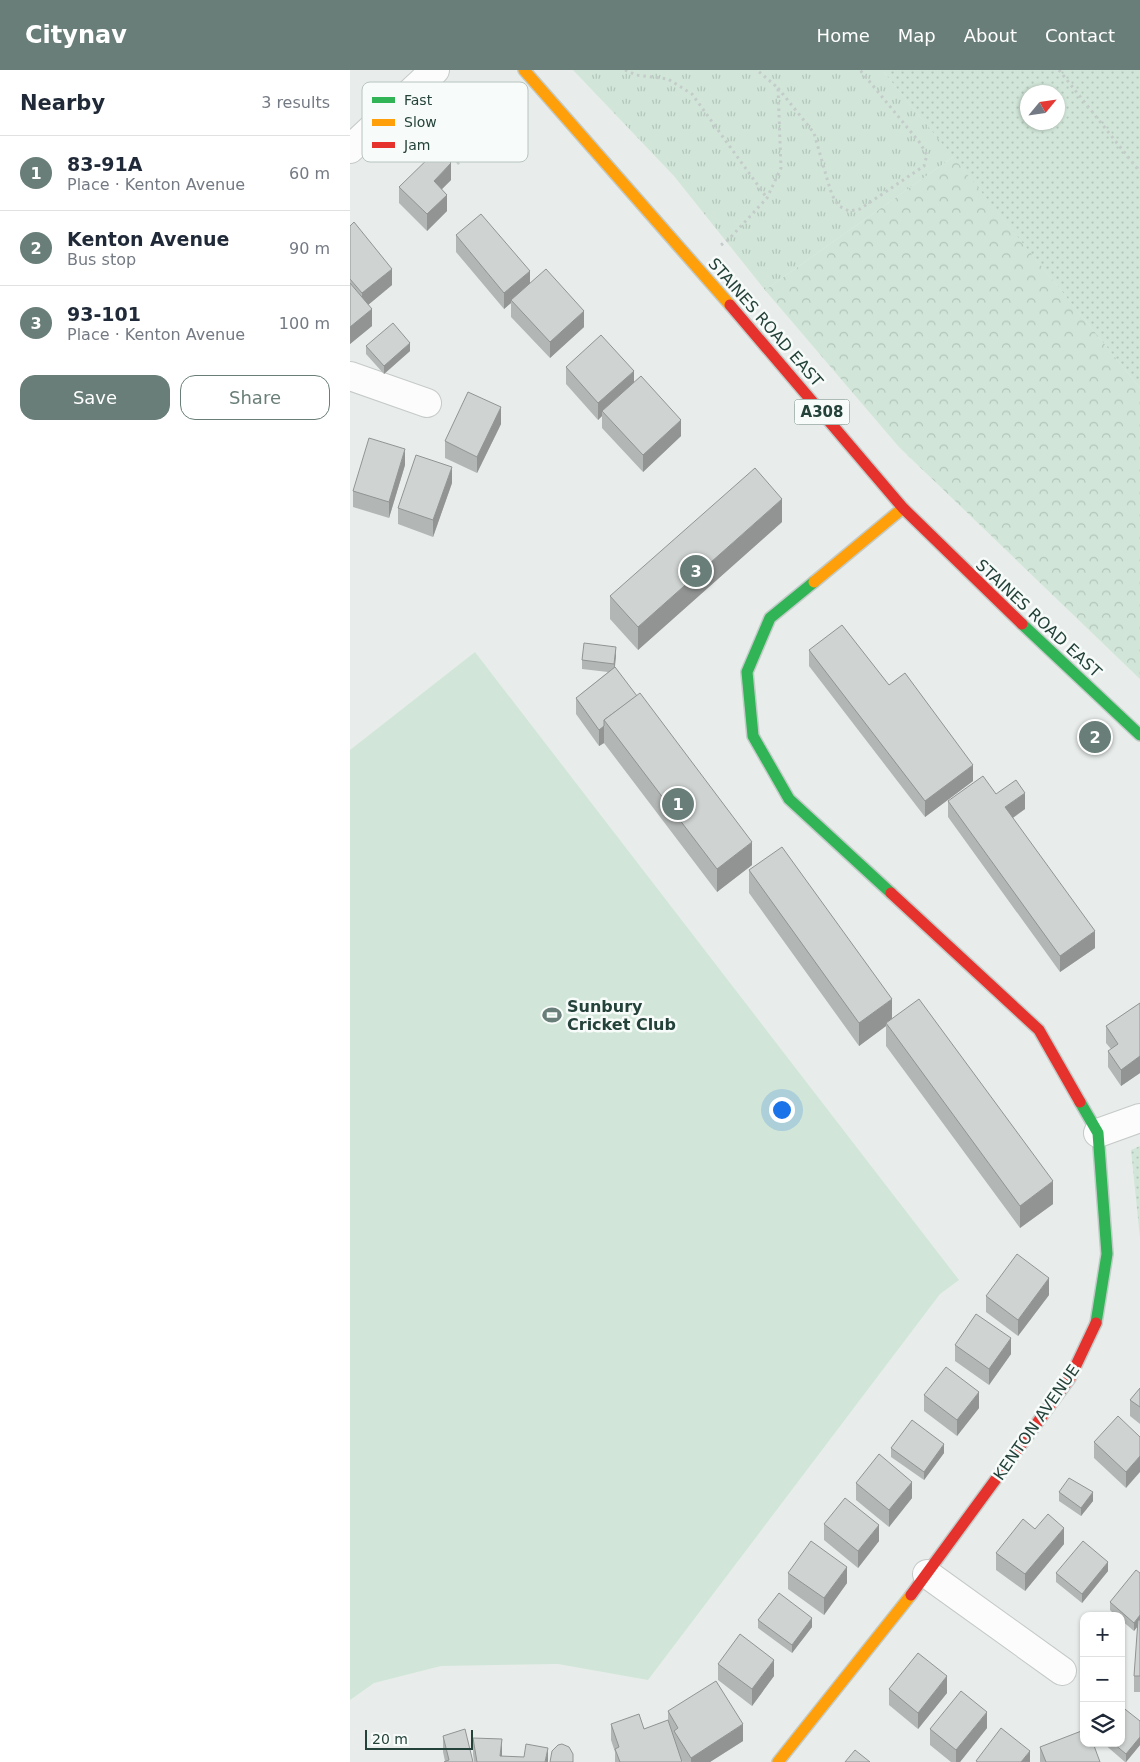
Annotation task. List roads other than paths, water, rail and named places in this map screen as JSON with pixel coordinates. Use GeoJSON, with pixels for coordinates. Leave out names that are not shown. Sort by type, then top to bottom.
{"type":"FeatureCollection","features":[{"type":"Feature","properties":{"kind":"main road","name":"STAINES ROAD EAST"},"geometry":{"type":"LineString","coordinates":[[524,70],[696,265],[904,508],[960,565],[1140,735]]}},
{"type":"Feature","properties":{"kind":"main road","name":"KENTON AVENUE"},"geometry":{"type":"LineString","coordinates":[[778,1762],[927,1574],[1070,1378],[1096,1322],[1107,1254],[1098,1133],[1039,1030],[789,799],[753,736],[747,672],[770,618],[904,508]]}},
{"type":"Feature","properties":{"kind":"street"},"geometry":{"type":"LineString","coordinates":[[423,82],[433,73]]}},
{"type":"Feature","properties":{"kind":"street"},"geometry":{"type":"LineString","coordinates":[[350,149],[362,138]]}},
{"type":"Feature","properties":{"kind":"street"},"geometry":{"type":"LineString","coordinates":[[350,376],[427,403]]}},
{"type":"Feature","properties":{"kind":"street"},"geometry":{"type":"LineString","coordinates":[[1098,1133],[1140,1118]]}},
{"type":"Feature","properties":{"kind":"street"},"geometry":{"type":"LineString","coordinates":[[927,1574],[1062,1671]]}},
{"type":"Feature","properties":{"kind":"place","name":"93-101"},"geometry":{"type":"Point","coordinates":[696,571]}},
{"type":"Feature","properties":{"kind":"place","name":"Kenton Avenue"},"geometry":{"type":"Point","coordinates":[1095,737]}},
{"type":"Feature","properties":{"kind":"place","name":"83-91A"},"geometry":{"type":"Point","coordinates":[678,804]}},
{"type":"Feature","properties":{"kind":"place","name":"Sunbury Cricket Club"},"geometry":{"type":"Point","coordinates":[552,1015]}}]}
